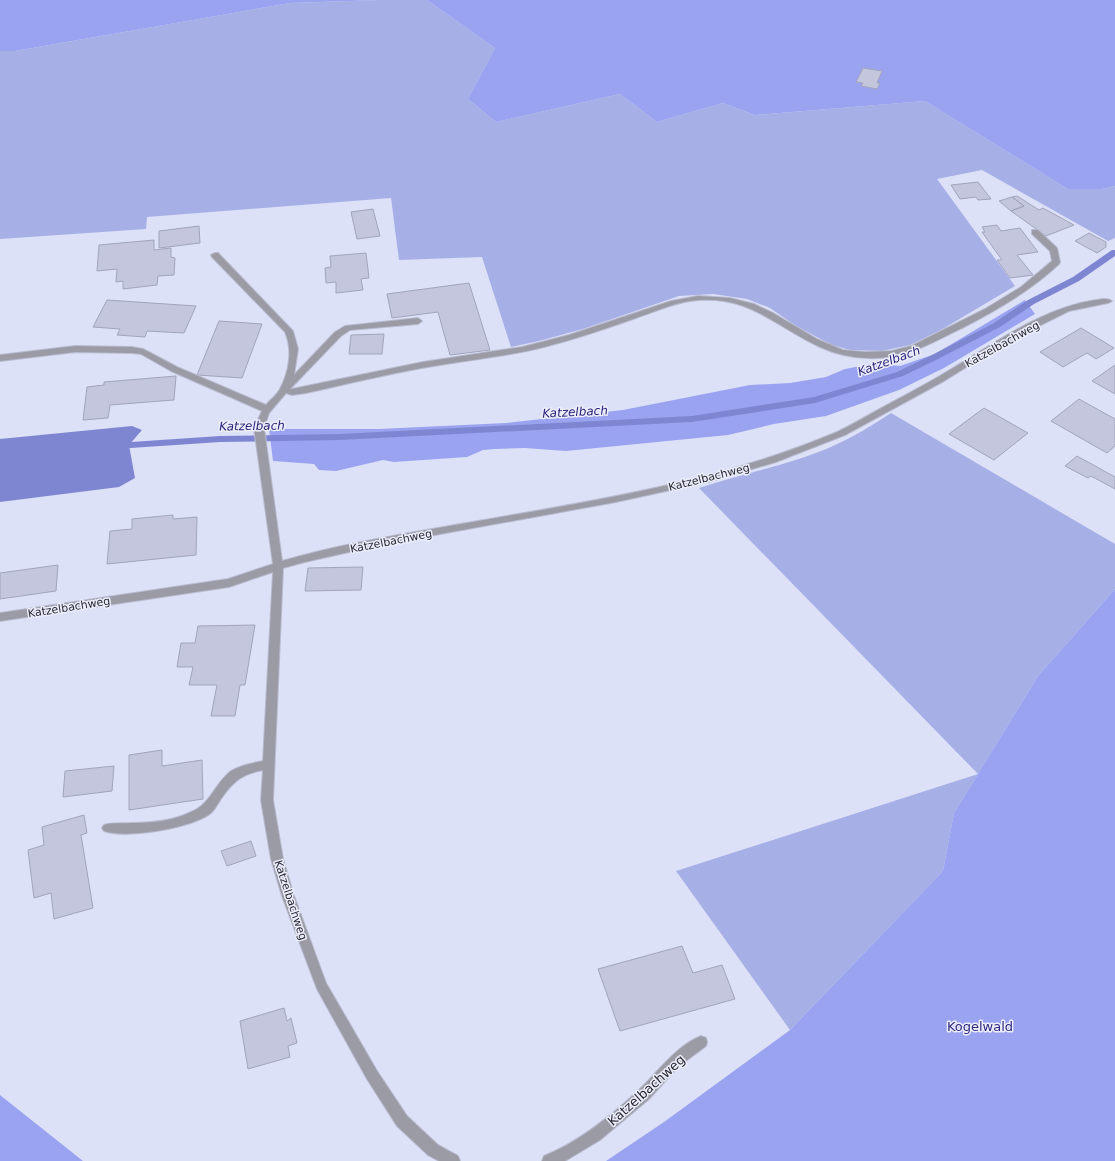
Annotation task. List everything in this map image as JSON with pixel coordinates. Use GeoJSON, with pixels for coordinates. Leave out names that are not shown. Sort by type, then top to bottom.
{"type":"FeatureCollection","features":[{"type":"Feature","properties":{"kind":"street"},"geometry":{"type":"LineString","coordinates":[[284,390],[292,392],[306,390],[414,367],[493,356],[533,348],[583,334],[679,301],[698,298],[727,299],[755,307],[822,344],[850,354],[874,355],[901,352],[914,348],[989,310],[1030,285],[1045,272],[1056,262],[1054,250],[1035,232]]}},
{"type":"Feature","properties":{"kind":"street"},"geometry":{"type":"LineString","coordinates":[[215,255],[289,331],[293,339],[294,353],[284,390]]}},
{"type":"Feature","properties":{"kind":"street","name":"Katzelbachweg"},"geometry":{"type":"LineString","coordinates":[[0,617],[229,583],[305,558],[380,542],[616,499],[712,478],[773,460],[842,432],[941,379],[1002,341],[1066,309],[1080,305],[1108,301]]}},
{"type":"Feature","properties":{"kind":"street"},"geometry":{"type":"LineString","coordinates":[[0,358],[75,349],[132,350],[143,352],[174,369],[266,409],[338,334],[348,328],[418,321]]}},
{"type":"Feature","properties":{"kind":"street","name":"Katzelbachweg"},"geometry":{"type":"LineString","coordinates":[[266,409],[262,416],[259,428],[278,566],[267,800],[277,859],[288,896],[321,985],[372,1075],[402,1121],[433,1150],[453,1161]]}},
{"type":"Feature","properties":{"kind":"street"},"geometry":{"type":"LineString","coordinates":[[108,828],[147,828],[195,816],[208,809],[231,776],[241,770],[269,764]]}},
{"type":"Feature","properties":{"kind":"street","name":"Katzelbachweg"},"geometry":{"type":"LineString","coordinates":[[549,1161],[561,1156],[595,1135],[644,1094],[673,1063],[701,1042]]}},
{"type":"Feature","properties":{"kind":"shaded area"},"geometry":{"type":"Polygon","coordinates":[[[427,0],[495,48],[468,99],[496,122],[620,94],[657,122],[723,103],[755,115],[925,101],[1068,189],[1102,189],[1115,186],[1115,238],[1108,241],[982,170],[937,179],[1015,286],[941,330],[910,345],[882,351],[850,350],[832,345],[796,326],[770,308],[747,299],[713,294],[679,296],[583,329],[511,347],[482,257],[399,260],[391,198],[147,217],[146,229],[0,239],[0,51],[15,51],[290,3],[427,0]]]}},
{"type":"Feature","properties":{"kind":"shaded area"},"geometry":{"type":"Polygon","coordinates":[[[891,413],[1115,544],[1115,589],[1038,676],[978,774],[699,488],[817,453],[848,439],[891,413]]]}},
{"type":"Feature","properties":{"kind":"shaded area"},"geometry":{"type":"Polygon","coordinates":[[[132,426],[142,430],[129,445],[135,478],[119,487],[0,502],[0,439],[132,426]]]}},
{"type":"Feature","properties":{"kind":"shaded area"},"geometry":{"type":"Polygon","coordinates":[[[978,774],[954,813],[943,871],[790,1030],[676,871],[978,774]]]}},
{"type":"Feature","properties":{"kind":"green space"},"geometry":{"type":"Polygon","coordinates":[[[0,0],[380,0],[290,3],[15,51],[0,51],[0,0]]]}},
{"type":"Feature","properties":{"kind":"green space"},"geometry":{"type":"Polygon","coordinates":[[[427,0],[1115,0],[1115,186],[1102,189],[1068,189],[925,101],[755,115],[723,103],[657,122],[620,94],[496,122],[468,99],[495,48],[427,0]]]}},
{"type":"Feature","properties":{"kind":"green space"},"geometry":{"type":"Polygon","coordinates":[[[1025,300],[1035,314],[944,368],[899,390],[826,416],[774,424],[728,435],[566,451],[525,448],[483,450],[467,457],[394,462],[383,460],[336,471],[319,470],[314,464],[273,461],[269,429],[379,429],[506,423],[623,410],[750,385],[790,383],[826,377],[845,369],[876,363],[900,366],[935,354],[1025,300]]]}},
{"type":"Feature","properties":{"kind":"green space","name":"Kogelwald"},"geometry":{"type":"Polygon","coordinates":[[[1115,589],[1115,1161],[606,1161],[664,1122],[790,1030],[943,871],[954,813],[1038,676],[1115,589]]]}},
{"type":"Feature","properties":{"kind":"green space"},"geometry":{"type":"Polygon","coordinates":[[[0,1095],[83,1161],[0,1161],[0,1095]]]}},
{"type":"Feature","properties":{"kind":"building"},"geometry":{"type":"Polygon","coordinates":[[[863,68],[882,71],[877,83],[880,83],[877,89],[861,86],[863,83],[856,82],[863,68]]]}},
{"type":"Feature","properties":{"kind":"building"},"geometry":{"type":"Polygon","coordinates":[[[978,182],[991,199],[978,200],[976,197],[960,199],[951,185],[978,182]]]}},
{"type":"Feature","properties":{"kind":"building"},"geometry":{"type":"Polygon","coordinates":[[[1017,196],[1039,210],[1043,208],[1074,225],[1046,236],[1011,211],[1024,206],[1012,197],[1017,196]]]}},
{"type":"Feature","properties":{"kind":"building"},"geometry":{"type":"Polygon","coordinates":[[[1012,197],[1024,206],[1011,211],[999,201],[1012,197]]]}},
{"type":"Feature","properties":{"kind":"building"},"geometry":{"type":"Polygon","coordinates":[[[373,209],[380,236],[357,239],[351,212],[373,209]]]}},
{"type":"Feature","properties":{"kind":"building"},"geometry":{"type":"Polygon","coordinates":[[[997,225],[1001,231],[1020,228],[1038,252],[1017,255],[1033,275],[1010,278],[997,260],[1002,260],[982,232],[985,232],[982,227],[997,225]]]}},
{"type":"Feature","properties":{"kind":"building"},"geometry":{"type":"Polygon","coordinates":[[[199,226],[200,243],[159,248],[159,231],[199,226]]]}},
{"type":"Feature","properties":{"kind":"building"},"geometry":{"type":"Polygon","coordinates":[[[1089,233],[1106,242],[1106,247],[1097,253],[1075,241],[1089,233]]]}},
{"type":"Feature","properties":{"kind":"building"},"geometry":{"type":"Polygon","coordinates":[[[154,240],[154,250],[171,248],[171,257],[175,258],[174,275],[158,276],[157,285],[123,289],[123,281],[116,282],[117,269],[97,271],[99,245],[154,240]]]}},
{"type":"Feature","properties":{"kind":"building"},"geometry":{"type":"Polygon","coordinates":[[[366,253],[369,278],[361,279],[363,290],[336,293],[336,282],[326,283],[325,268],[331,267],[330,256],[366,253]]]}},
{"type":"Feature","properties":{"kind":"building"},"geometry":{"type":"Polygon","coordinates":[[[469,283],[490,350],[450,355],[438,312],[392,318],[387,294],[469,283]]]}},
{"type":"Feature","properties":{"kind":"building"},"geometry":{"type":"Polygon","coordinates":[[[107,300],[196,306],[184,333],[147,331],[145,337],[117,335],[120,329],[93,327],[107,300]]]}},
{"type":"Feature","properties":{"kind":"building"},"geometry":{"type":"Polygon","coordinates":[[[219,321],[262,324],[242,378],[197,375],[219,321]]]}},
{"type":"Feature","properties":{"kind":"building"},"geometry":{"type":"Polygon","coordinates":[[[1081,328],[1114,348],[1096,359],[1087,353],[1063,367],[1040,352],[1081,328]]]}},
{"type":"Feature","properties":{"kind":"building"},"geometry":{"type":"Polygon","coordinates":[[[384,334],[382,354],[349,354],[351,335],[384,334]]]}},
{"type":"Feature","properties":{"kind":"building"},"geometry":{"type":"Polygon","coordinates":[[[1115,365],[1115,394],[1092,381],[1115,365]]]}},
{"type":"Feature","properties":{"kind":"building"},"geometry":{"type":"Polygon","coordinates":[[[176,376],[174,400],[110,405],[108,418],[83,420],[87,387],[104,385],[104,382],[176,376]]]}},
{"type":"Feature","properties":{"kind":"building"},"geometry":{"type":"Polygon","coordinates":[[[1079,399],[1115,419],[1115,446],[1107,453],[1051,421],[1079,399]]]}},
{"type":"Feature","properties":{"kind":"building"},"geometry":{"type":"Polygon","coordinates":[[[984,408],[1028,433],[994,460],[949,434],[984,408]]]}},
{"type":"Feature","properties":{"kind":"building"},"geometry":{"type":"Polygon","coordinates":[[[1077,456],[1115,477],[1115,489],[1091,476],[1088,478],[1065,466],[1077,456]]]}},
{"type":"Feature","properties":{"kind":"building"},"geometry":{"type":"Polygon","coordinates":[[[173,515],[173,519],[197,517],[196,555],[107,564],[110,531],[132,529],[132,519],[173,515]]]}},
{"type":"Feature","properties":{"kind":"building"},"geometry":{"type":"Polygon","coordinates":[[[58,565],[56,591],[0,599],[0,573],[58,565]]]}},
{"type":"Feature","properties":{"kind":"building"},"geometry":{"type":"Polygon","coordinates":[[[363,567],[361,590],[305,591],[308,568],[363,567]]]}},
{"type":"Feature","properties":{"kind":"building"},"geometry":{"type":"Polygon","coordinates":[[[255,625],[245,685],[240,685],[235,716],[211,716],[217,685],[189,685],[193,667],[177,667],[181,643],[195,643],[198,626],[255,625]]]}},
{"type":"Feature","properties":{"kind":"building"},"geometry":{"type":"Polygon","coordinates":[[[162,750],[162,766],[202,760],[203,799],[129,810],[129,755],[162,750]]]}},
{"type":"Feature","properties":{"kind":"building"},"geometry":{"type":"Polygon","coordinates":[[[114,766],[112,791],[63,797],[65,771],[114,766]]]}},
{"type":"Feature","properties":{"kind":"building"},"geometry":{"type":"Polygon","coordinates":[[[84,815],[87,833],[81,835],[93,908],[54,919],[51,893],[34,898],[28,850],[44,845],[42,827],[84,815]]]}},
{"type":"Feature","properties":{"kind":"building"},"geometry":{"type":"Polygon","coordinates":[[[251,841],[256,856],[227,866],[221,851],[251,841]]]}},
{"type":"Feature","properties":{"kind":"building"},"geometry":{"type":"Polygon","coordinates":[[[682,946],[693,973],[722,965],[735,999],[620,1031],[598,969],[682,946]]]}},
{"type":"Feature","properties":{"kind":"building"},"geometry":{"type":"Polygon","coordinates":[[[284,1008],[287,1021],[291,1018],[297,1043],[288,1046],[290,1057],[248,1069],[240,1021],[284,1008]]]}},
{"type":"Feature","properties":{"kind":"waterway","name":"Katzelbach"},"geometry":{"type":"LineString","coordinates":[[116,446],[220,439],[339,437],[692,419],[815,400],[900,374],[935,357],[997,325],[1031,302],[1076,279],[1115,252]]}}]}
